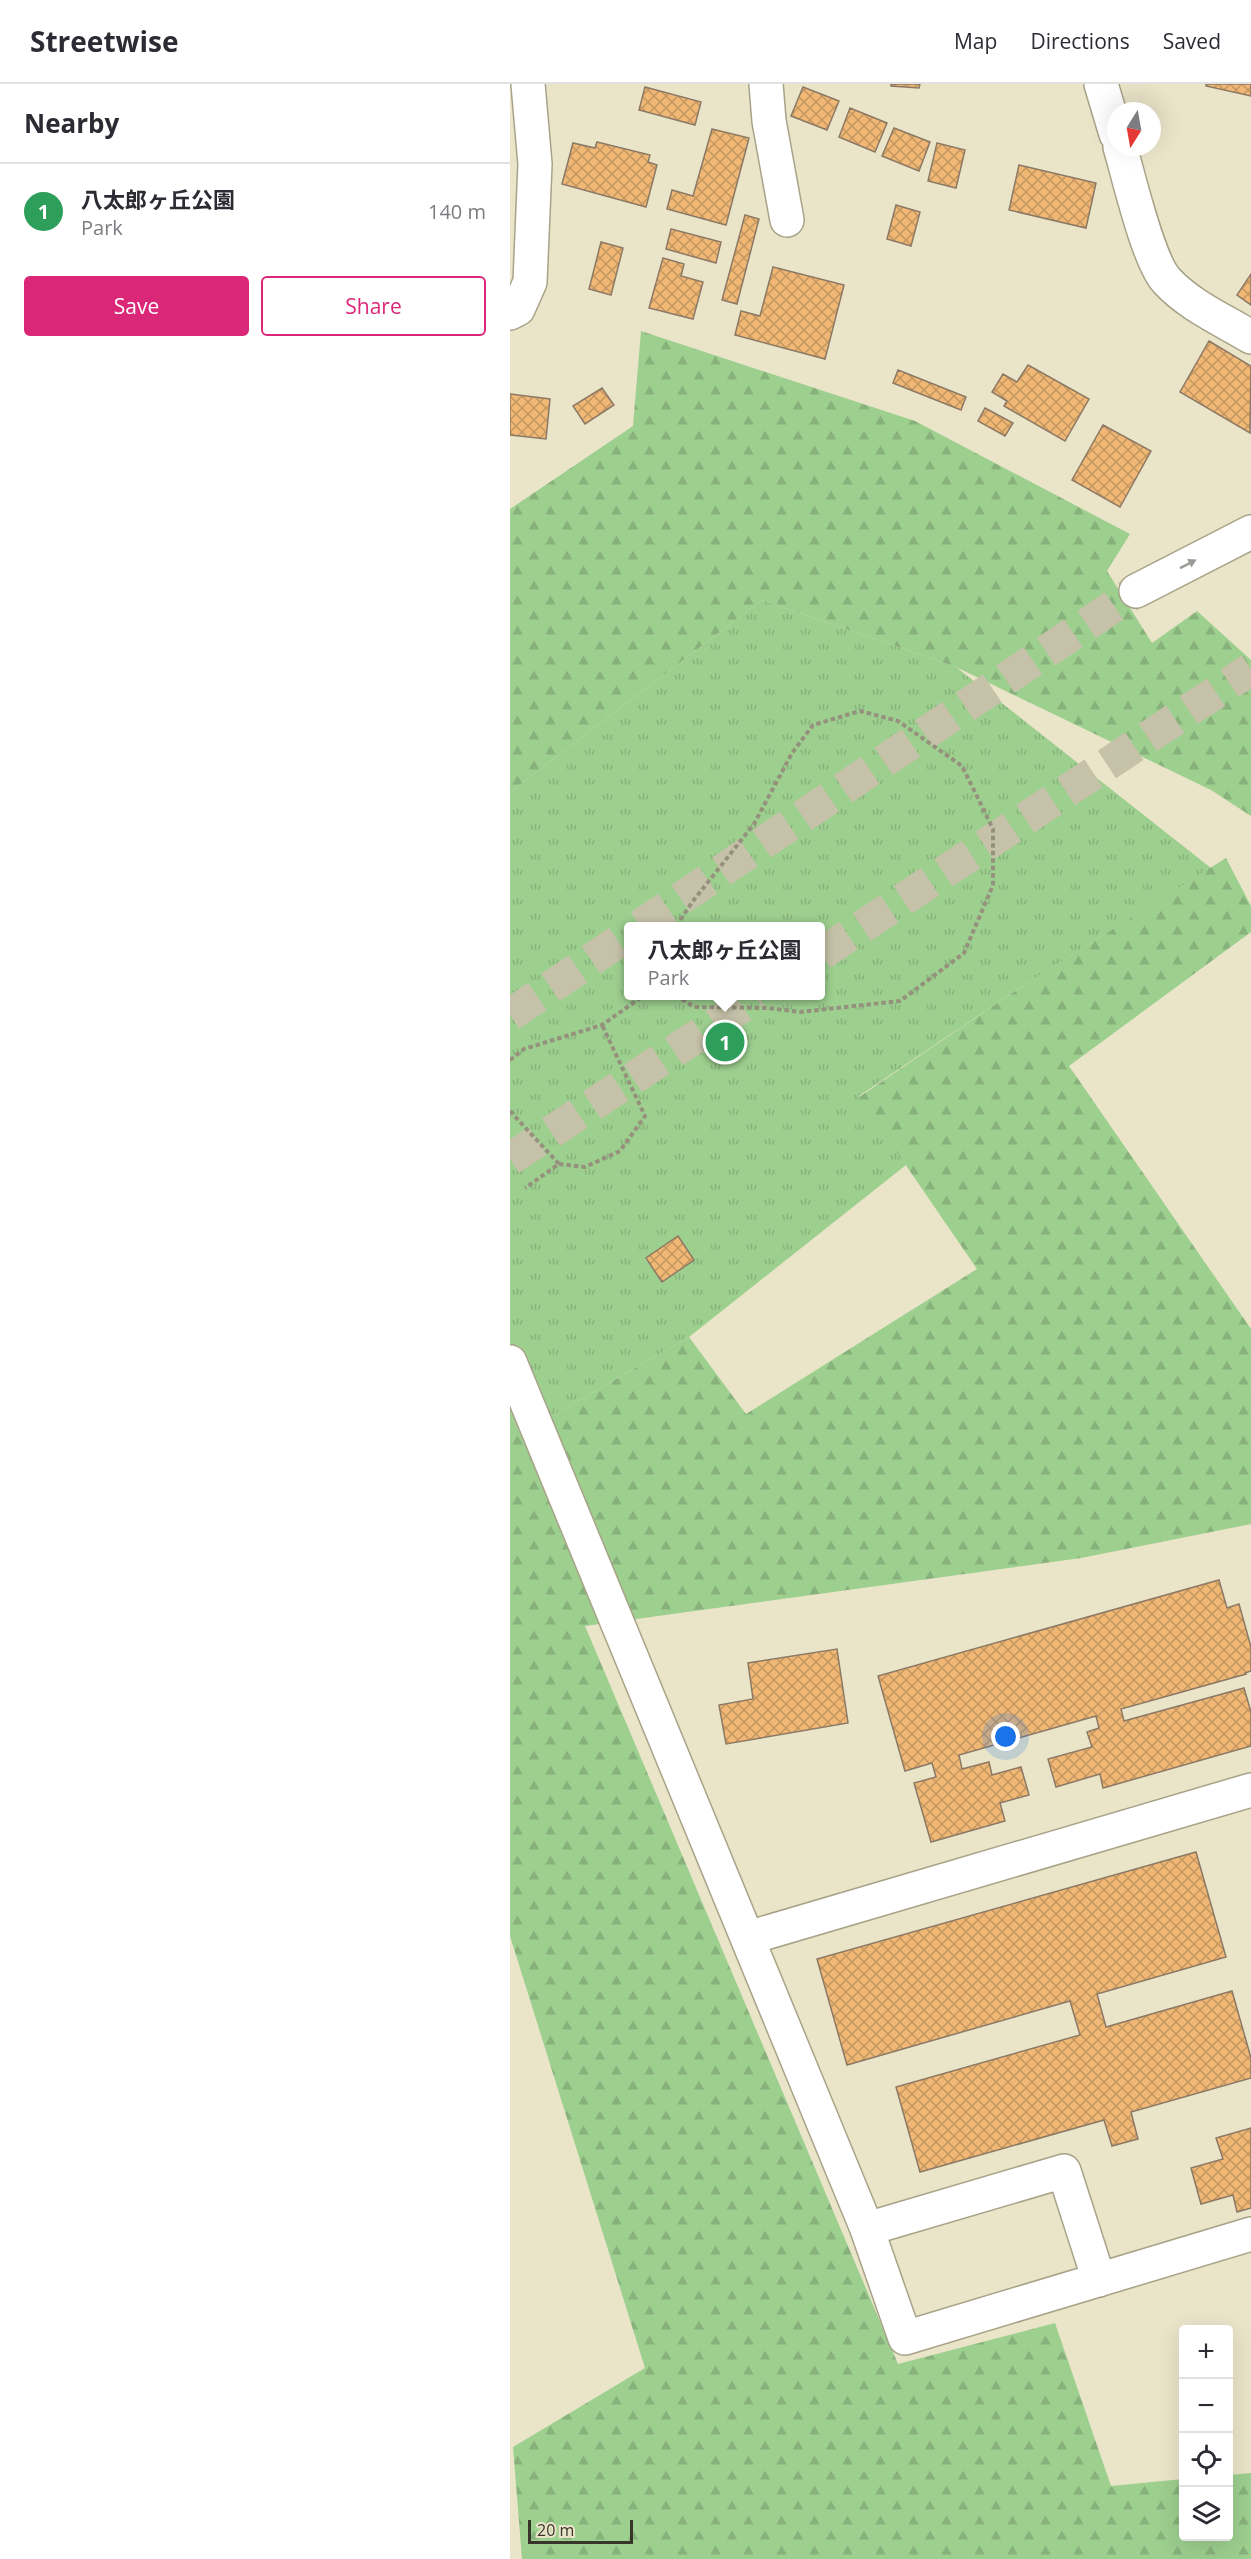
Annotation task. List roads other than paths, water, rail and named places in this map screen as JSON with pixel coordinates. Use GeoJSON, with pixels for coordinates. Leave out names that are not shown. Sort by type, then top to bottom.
{"type":"FeatureCollection","features":[{"type":"Feature","properties":{"kind":"street"},"geometry":{"type":"LineString","coordinates":[[510,313],[518,309],[530,282],[535,164],[528,84]]}},
{"type":"Feature","properties":{"kind":"street"},"geometry":{"type":"LineString","coordinates":[[766,84],[769,121],[787,220]]}},
{"type":"Feature","properties":{"kind":"street"},"geometry":{"type":"LineString","coordinates":[[1101,84],[1107,104]]}},
{"type":"Feature","properties":{"kind":"street"},"geometry":{"type":"LineString","coordinates":[[1123,156],[1152,254],[1166,280],[1195,303],[1251,337]]}},
{"type":"Feature","properties":{"kind":"street"},"geometry":{"type":"LineString","coordinates":[[1136,591],[1251,532]]}},
{"type":"Feature","properties":{"kind":"street"},"geometry":{"type":"LineString","coordinates":[[510,1362],[867,2229],[905,2338],[1251,2234]]}},
{"type":"Feature","properties":{"kind":"street"},"geometry":{"type":"LineString","coordinates":[[748,1938],[1251,1790]]}},
{"type":"Feature","properties":{"kind":"street"},"geometry":{"type":"LineString","coordinates":[[867,2229],[1064,2171],[1099,2280]]}},
{"type":"Feature","properties":{"kind":"tunnel"},"geometry":{"type":"LineString","coordinates":[[646,922],[1136,591]]}},
{"type":"Feature","properties":{"kind":"tunnel"},"geometry":{"type":"LineString","coordinates":[[825,951],[1251,669]]}},
{"type":"Feature","properties":{"kind":"tunnel"},"geometry":{"type":"LineString","coordinates":[[510,1015],[624,937]]}},
{"type":"Feature","properties":{"kind":"tunnel"},"geometry":{"type":"LineString","coordinates":[[510,1159],[752,1000]]}},
{"type":"Feature","properties":{"kind":"place","name":"八太郎ヶ丘公園"},"geometry":{"type":"Point","coordinates":[725,1042]}}]}
